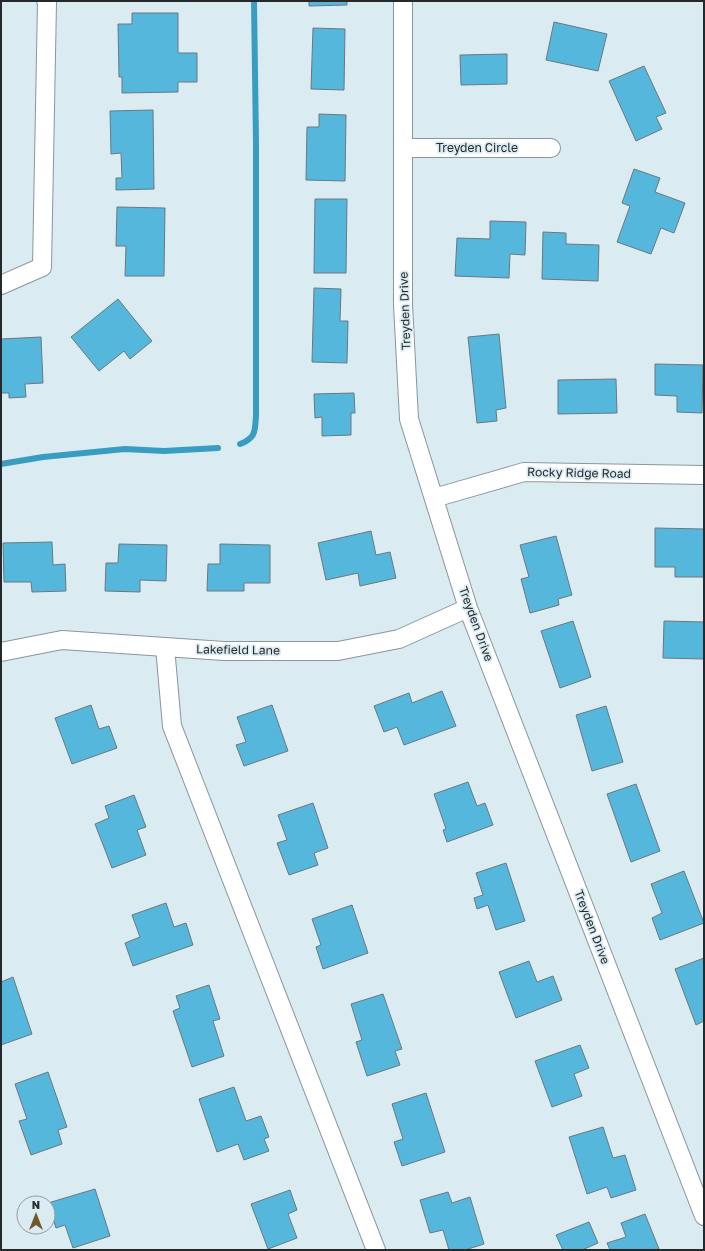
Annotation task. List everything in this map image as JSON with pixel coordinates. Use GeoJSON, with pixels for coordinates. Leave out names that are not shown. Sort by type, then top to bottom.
{"type":"FeatureCollection","features":[{"type":"Feature","properties":{"kind":"street"},"geometry":{"type":"LineString","coordinates":[[1,285],[42,267],[46,1]]}},
{"type":"Feature","properties":{"kind":"street","name":"Treyden Drive"},"geometry":{"type":"LineString","coordinates":[[403,1],[403,305],[409,418],[468,608],[704,1216]]}},
{"type":"Feature","properties":{"kind":"street","name":"Treyden Circle"},"geometry":{"type":"LineString","coordinates":[[403,148],[551,148]]}},
{"type":"Feature","properties":{"kind":"street","name":"Rocky Ridge Road"},"geometry":{"type":"LineString","coordinates":[[434,498],[524,472],[704,475]]}},
{"type":"Feature","properties":{"kind":"street","name":"Lakefield Lane"},"geometry":{"type":"LineString","coordinates":[[1,652],[62,640],[224,651],[338,651],[400,639],[468,608]]}},
{"type":"Feature","properties":{"kind":"street"},"geometry":{"type":"LineString","coordinates":[[165,647],[172,726],[376,1250]]}},
{"type":"Feature","properties":{"kind":"building"},"geometry":{"type":"Polygon","coordinates":[[[309,1],[347,1],[347,5],[309,6],[309,1]]]}},
{"type":"Feature","properties":{"kind":"building"},"geometry":{"type":"Polygon","coordinates":[[[132,13],[178,13],[178,53],[197,53],[197,82],[178,82],[178,92],[122,93],[122,77],[119,77],[118,24],[132,24],[132,13]]]}},
{"type":"Feature","properties":{"kind":"building"},"geometry":{"type":"Polygon","coordinates":[[[554,22],[607,34],[598,71],[546,60],[554,22]]]}},
{"type":"Feature","properties":{"kind":"building"},"geometry":{"type":"Polygon","coordinates":[[[313,28],[345,29],[344,90],[311,89],[313,28]]]}},
{"type":"Feature","properties":{"kind":"building"},"geometry":{"type":"Polygon","coordinates":[[[507,54],[507,84],[461,85],[460,55],[507,54]]]}},
{"type":"Feature","properties":{"kind":"building"},"geometry":{"type":"Polygon","coordinates":[[[644,66],[666,113],[656,117],[662,129],[636,141],[609,81],[644,66]]]}},
{"type":"Feature","properties":{"kind":"building"},"geometry":{"type":"Polygon","coordinates":[[[153,110],[154,189],[116,190],[116,178],[122,178],[121,153],[111,154],[110,111],[153,110]]]}},
{"type":"Feature","properties":{"kind":"building"},"geometry":{"type":"Polygon","coordinates":[[[319,114],[346,115],[345,181],[306,180],[307,127],[319,127],[319,114]]]}},
{"type":"Feature","properties":{"kind":"building"},"geometry":{"type":"Polygon","coordinates":[[[634,169],[660,178],[655,192],[685,203],[674,233],[661,228],[651,254],[617,242],[630,206],[622,203],[634,169]]]}},
{"type":"Feature","properties":{"kind":"building"},"geometry":{"type":"Polygon","coordinates":[[[315,199],[347,199],[346,273],[314,273],[315,199]]]}},
{"type":"Feature","properties":{"kind":"building"},"geometry":{"type":"Polygon","coordinates":[[[117,207],[165,208],[164,276],[125,276],[126,246],[116,246],[117,207]]]}},
{"type":"Feature","properties":{"kind":"building"},"geometry":{"type":"Polygon","coordinates":[[[490,221],[526,222],[525,255],[510,254],[509,278],[455,276],[457,238],[490,239],[490,221]]]}},
{"type":"Feature","properties":{"kind":"building"},"geometry":{"type":"Polygon","coordinates":[[[543,232],[566,233],[566,244],[599,245],[598,281],[542,279],[543,232]]]}},
{"type":"Feature","properties":{"kind":"building"},"geometry":{"type":"Polygon","coordinates":[[[314,288],[341,289],[340,321],[348,321],[347,363],[312,362],[314,288]]]}},
{"type":"Feature","properties":{"kind":"building"},"geometry":{"type":"Polygon","coordinates":[[[118,299],[152,341],[130,359],[124,351],[99,371],[71,337],[118,299]]]}},
{"type":"Feature","properties":{"kind":"building"},"geometry":{"type":"Polygon","coordinates":[[[499,334],[506,408],[496,410],[497,421],[477,423],[468,337],[499,334]]]}},
{"type":"Feature","properties":{"kind":"building"},"geometry":{"type":"Polygon","coordinates":[[[41,337],[43,383],[25,384],[26,397],[9,398],[9,393],[1,393],[1,339],[41,337]]]}},
{"type":"Feature","properties":{"kind":"building"},"geometry":{"type":"Polygon","coordinates":[[[655,364],[703,365],[702,413],[677,412],[677,396],[655,395],[655,364]]]}},
{"type":"Feature","properties":{"kind":"building"},"geometry":{"type":"Polygon","coordinates":[[[616,379],[617,413],[558,414],[558,380],[616,379]]]}},
{"type":"Feature","properties":{"kind":"building"},"geometry":{"type":"Polygon","coordinates":[[[354,393],[355,413],[351,413],[351,435],[322,436],[322,417],[315,418],[314,394],[354,393]]]}},
{"type":"Feature","properties":{"kind":"building"},"geometry":{"type":"Polygon","coordinates":[[[655,528],[704,529],[704,577],[675,577],[675,567],[655,567],[655,528]]]}},
{"type":"Feature","properties":{"kind":"building"},"geometry":{"type":"Polygon","coordinates":[[[371,531],[376,555],[390,552],[396,578],[360,586],[358,573],[326,580],[318,543],[371,531]]]}},
{"type":"Feature","properties":{"kind":"building"},"geometry":{"type":"Polygon","coordinates":[[[556,536],[572,595],[558,599],[559,605],[530,613],[521,579],[529,577],[520,545],[556,536]]]}},
{"type":"Feature","properties":{"kind":"building"},"geometry":{"type":"Polygon","coordinates":[[[52,542],[53,565],[65,564],[66,591],[32,592],[31,582],[4,582],[3,543],[52,542]]]}},
{"type":"Feature","properties":{"kind":"building"},"geometry":{"type":"Polygon","coordinates":[[[119,544],[167,545],[166,581],[140,580],[140,592],[105,591],[106,563],[118,563],[119,544]]]}},
{"type":"Feature","properties":{"kind":"building"},"geometry":{"type":"Polygon","coordinates":[[[220,544],[270,545],[270,583],[244,583],[244,591],[207,591],[208,564],[220,564],[220,544]]]}},
{"type":"Feature","properties":{"kind":"building"},"geometry":{"type":"Polygon","coordinates":[[[573,621],[591,677],[560,688],[541,631],[573,621]]]}},
{"type":"Feature","properties":{"kind":"building"},"geometry":{"type":"Polygon","coordinates":[[[664,621],[704,622],[704,659],[663,658],[664,621]]]}},
{"type":"Feature","properties":{"kind":"building"},"geometry":{"type":"Polygon","coordinates":[[[442,691],[456,726],[404,745],[397,727],[384,732],[374,706],[409,693],[412,703],[442,691]]]}},
{"type":"Feature","properties":{"kind":"building"},"geometry":{"type":"Polygon","coordinates":[[[91,705],[99,729],[109,726],[117,748],[72,764],[55,718],[91,705]]]}},
{"type":"Feature","properties":{"kind":"building"},"geometry":{"type":"Polygon","coordinates":[[[272,705],[288,751],[244,766],[236,745],[246,742],[237,717],[272,705]]]}},
{"type":"Feature","properties":{"kind":"building"},"geometry":{"type":"Polygon","coordinates":[[[606,706],[623,762],[592,771],[576,715],[606,706]]]}},
{"type":"Feature","properties":{"kind":"building"},"geometry":{"type":"Polygon","coordinates":[[[468,782],[477,806],[485,803],[493,825],[447,842],[443,830],[446,829],[434,794],[468,782]]]}},
{"type":"Feature","properties":{"kind":"building"},"geometry":{"type":"Polygon","coordinates":[[[636,784],[660,851],[631,862],[607,794],[636,784]]]}},
{"type":"Feature","properties":{"kind":"building"},"geometry":{"type":"Polygon","coordinates":[[[134,795],[146,827],[137,830],[146,855],[112,868],[95,824],[109,818],[105,806],[134,795]]]}},
{"type":"Feature","properties":{"kind":"building"},"geometry":{"type":"Polygon","coordinates":[[[313,803],[328,848],[314,853],[318,865],[289,875],[277,843],[287,840],[278,815],[313,803]]]}},
{"type":"Feature","properties":{"kind":"building"},"geometry":{"type":"Polygon","coordinates":[[[506,863],[525,921],[496,930],[488,905],[477,909],[474,898],[483,895],[476,873],[506,863]]]}},
{"type":"Feature","properties":{"kind":"building"},"geometry":{"type":"Polygon","coordinates":[[[684,871],[704,923],[660,940],[652,918],[662,913],[651,884],[684,871]]]}},
{"type":"Feature","properties":{"kind":"building"},"geometry":{"type":"Polygon","coordinates":[[[166,903],[174,927],[186,923],[193,945],[133,966],[125,943],[140,937],[132,915],[166,903]]]}},
{"type":"Feature","properties":{"kind":"building"},"geometry":{"type":"Polygon","coordinates":[[[352,905],[368,953],[323,969],[316,947],[321,945],[312,919],[352,905]]]}},
{"type":"Feature","properties":{"kind":"building"},"geometry":{"type":"Polygon","coordinates":[[[704,958],[704,1021],[696,1025],[675,969],[704,958]]]}},
{"type":"Feature","properties":{"kind":"building"},"geometry":{"type":"Polygon","coordinates":[[[529,961],[537,982],[553,976],[562,1000],[516,1018],[499,972],[529,961]]]}},
{"type":"Feature","properties":{"kind":"building"},"geometry":{"type":"Polygon","coordinates":[[[13,977],[32,1034],[1,1045],[1,982],[13,977]]]}},
{"type":"Feature","properties":{"kind":"building"},"geometry":{"type":"Polygon","coordinates":[[[209,985],[220,1019],[213,1021],[224,1056],[192,1067],[173,1011],[180,1008],[176,996],[209,985]]]}},
{"type":"Feature","properties":{"kind":"building"},"geometry":{"type":"Polygon","coordinates":[[[383,994],[402,1049],[395,1051],[400,1065],[367,1076],[356,1042],[362,1040],[351,1004],[383,994]]]}},
{"type":"Feature","properties":{"kind":"building"},"geometry":{"type":"Polygon","coordinates":[[[580,1045],[589,1068],[574,1074],[582,1096],[552,1107],[535,1061],[580,1045]]]}},
{"type":"Feature","properties":{"kind":"building"},"geometry":{"type":"Polygon","coordinates":[[[48,1072],[67,1127],[58,1130],[62,1144],[31,1155],[19,1121],[27,1119],[15,1084],[48,1072]]]}},
{"type":"Feature","properties":{"kind":"building"},"geometry":{"type":"Polygon","coordinates":[[[234,1087],[246,1121],[261,1116],[269,1137],[264,1139],[269,1151],[244,1160],[238,1144],[217,1152],[199,1099],[234,1087]]]}},
{"type":"Feature","properties":{"kind":"building"},"geometry":{"type":"Polygon","coordinates":[[[426,1093],[445,1152],[402,1166],[394,1142],[403,1139],[392,1104],[426,1093]]]}},
{"type":"Feature","properties":{"kind":"building"},"geometry":{"type":"Polygon","coordinates":[[[603,1127],[613,1158],[625,1155],[636,1190],[611,1198],[607,1187],[587,1194],[569,1137],[603,1127]]]}},
{"type":"Feature","properties":{"kind":"building"},"geometry":{"type":"Polygon","coordinates":[[[95,1189],[110,1236],[73,1248],[65,1225],[56,1228],[56,1201],[95,1189]]]}},
{"type":"Feature","properties":{"kind":"building"},"geometry":{"type":"Polygon","coordinates":[[[290,1190],[297,1210],[288,1214],[297,1238],[268,1249],[251,1204],[290,1190]]]}},
{"type":"Feature","properties":{"kind":"building"},"geometry":{"type":"Polygon","coordinates":[[[448,1192],[452,1203],[470,1197],[484,1244],[465,1250],[449,1250],[443,1230],[430,1233],[420,1200],[448,1192]]]}},
{"type":"Feature","properties":{"kind":"building"},"geometry":{"type":"Polygon","coordinates":[[[645,1214],[659,1249],[610,1250],[607,1243],[626,1237],[621,1223],[645,1214]]]}},
{"type":"Feature","properties":{"kind":"building"},"geometry":{"type":"Polygon","coordinates":[[[589,1222],[598,1243],[582,1250],[563,1250],[556,1235],[589,1222]]]}},
{"type":"Feature","properties":{"kind":"waterway"},"geometry":{"type":"LineString","coordinates":[[240,444],[249,439],[254,433],[256,415],[256,144],[254,1]]}},
{"type":"Feature","properties":{"kind":"waterway"},"geometry":{"type":"LineString","coordinates":[[1,464],[43,457],[125,449],[164,451],[218,448]]}}]}
